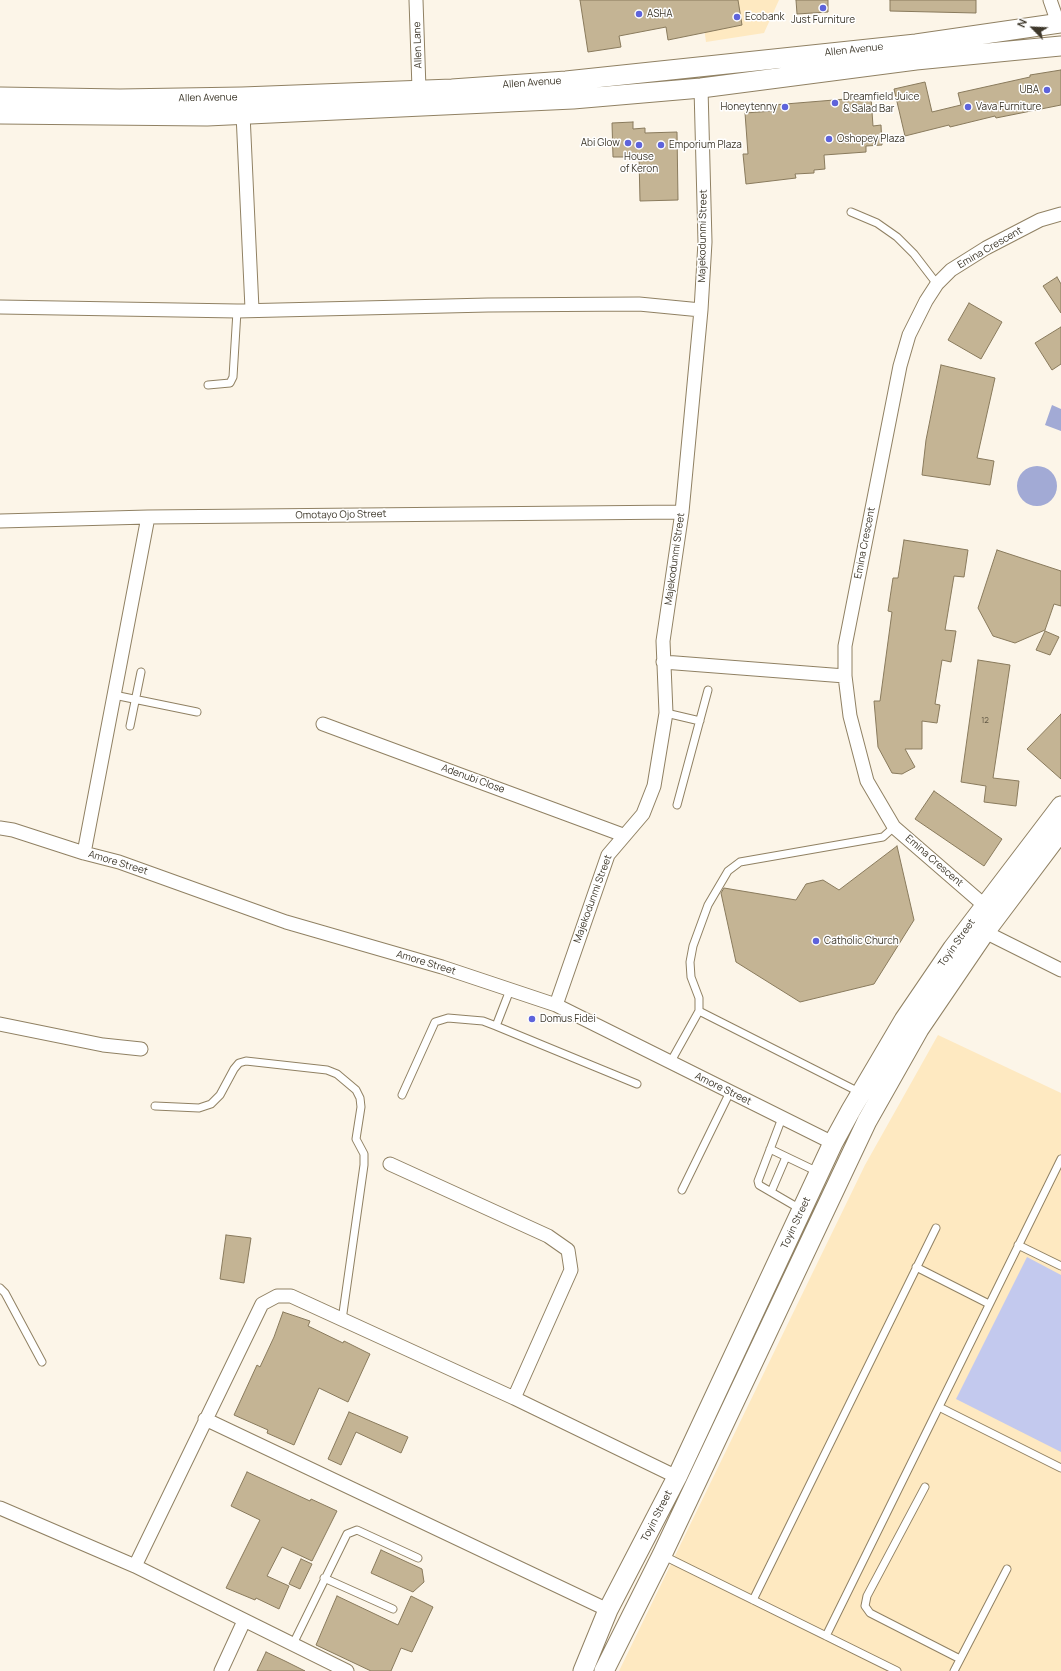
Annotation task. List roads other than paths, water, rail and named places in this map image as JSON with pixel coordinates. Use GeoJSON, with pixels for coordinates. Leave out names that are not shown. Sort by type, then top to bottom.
{"type":"FeatureCollection","features":[{"type":"Feature","properties":{"kind":"main road","name":"Allen Avenue"},"geometry":{"type":"LineString","coordinates":[[0,97],[120,99],[242,97],[419,89],[452,89],[566,81],[916,44],[1059,23]]}},
{"type":"Feature","properties":{"kind":"main road","name":"Allen Avenue"},"geometry":{"type":"LineString","coordinates":[[0,114],[207,116],[573,99],[701,88],[916,60],[1061,46]]}},
{"type":"Feature","properties":{"kind":"main road","name":"Toyin Street"},"geometry":{"type":"LineString","coordinates":[[583,1671],[608,1610],[677,1477],[820,1172],[861,1093],[904,1020],[984,905],[1061,806]]}},
{"type":"Feature","properties":{"kind":"main road","name":"Toyin Street"},"geometry":{"type":"LineString","coordinates":[[604,1671],[662,1555],[867,1121],[919,1029],[985,932],[1061,831]]}},
{"type":"Feature","properties":{"kind":"street","name":"Allen Lane"},"geometry":{"type":"LineString","coordinates":[[416,0],[419,89]]}},
{"type":"Feature","properties":{"kind":"street"},"geometry":{"type":"LineString","coordinates":[[1050,0],[1059,23]]}},
{"type":"Feature","properties":{"kind":"street","name":"Majekodunmi Street"},"geometry":{"type":"LineString","coordinates":[[556,1005],[608,855],[623,835],[643,814],[654,786],[666,713],[663,641],[682,512],[701,310],[705,242],[701,88]]}},
{"type":"Feature","properties":{"kind":"street"},"geometry":{"type":"LineString","coordinates":[[243,114],[252,309]]}},
{"type":"Feature","properties":{"kind":"street","name":"Emina Crescent"},"geometry":{"type":"LineString","coordinates":[[984,905],[894,827],[867,781],[850,716],[845,676],[845,646],[900,366],[909,335],[926,301],[937,284],[951,270],[986,248],[1040,220],[1061,214]]}},
{"type":"Feature","properties":{"kind":"street"},"geometry":{"type":"LineString","coordinates":[[0,307],[237,311],[252,309],[488,304],[639,304],[701,310]]}},
{"type":"Feature","properties":{"kind":"street","name":"Omotayo Ojo Street"},"geometry":{"type":"LineString","coordinates":[[0,521],[148,517],[682,512]]}},
{"type":"Feature","properties":{"kind":"street"},"geometry":{"type":"LineString","coordinates":[[84,853],[148,517]]}},
{"type":"Feature","properties":{"kind":"street"},"geometry":{"type":"LineString","coordinates":[[663,662],[845,676]]}},
{"type":"Feature","properties":{"kind":"street","name":"Adenubi Close"},"geometry":{"type":"LineString","coordinates":[[323,724],[623,835]]}},
{"type":"Feature","properties":{"kind":"street","name":"Amore Street"},"geometry":{"type":"LineString","coordinates":[[0,828],[13,830],[84,853],[119,862],[286,922],[435,965],[556,1005],[670,1063],[834,1143]]}},
{"type":"Feature","properties":{"kind":"street"},"geometry":{"type":"LineString","coordinates":[[985,932],[1061,970]]}},
{"type":"Feature","properties":{"kind":"street"},"geometry":{"type":"LineString","coordinates":[[0,1024],[102,1045],[141,1049]]}},
{"type":"Feature","properties":{"kind":"street"},"geometry":{"type":"LineString","coordinates":[[390,1164],[548,1236],[568,1250],[571,1270],[514,1398]]}},
{"type":"Feature","properties":{"kind":"street"},"geometry":{"type":"LineString","coordinates":[[135,1566],[262,1304],[277,1296],[291,1296],[514,1398],[677,1477]]}},
{"type":"Feature","properties":{"kind":"street"},"geometry":{"type":"LineString","coordinates":[[205,1419],[608,1610]]}},
{"type":"Feature","properties":{"kind":"street"},"geometry":{"type":"LineString","coordinates":[[0,1508],[135,1566],[347,1671]]}},
{"type":"Feature","properties":{"kind":"street"},"geometry":{"type":"LineString","coordinates":[[221,1671],[244,1621]]}},
{"type":"Feature","properties":{"kind":"lane"},"geometry":{"type":"LineString","coordinates":[[851,212],[877,223],[897,237],[914,254],[937,284]]}},
{"type":"Feature","properties":{"kind":"lane"},"geometry":{"type":"LineString","coordinates":[[208,385],[230,383],[233,377],[237,311]]}},
{"type":"Feature","properties":{"kind":"lane"},"geometry":{"type":"LineString","coordinates":[[130,726],[134,700],[141,672]]}},
{"type":"Feature","properties":{"kind":"lane"},"geometry":{"type":"LineString","coordinates":[[677,805],[708,690]]}},
{"type":"Feature","properties":{"kind":"lane"},"geometry":{"type":"LineString","coordinates":[[114,695],[197,712]]}},
{"type":"Feature","properties":{"kind":"lane"},"geometry":{"type":"LineString","coordinates":[[666,713],[700,721]]}},
{"type":"Feature","properties":{"kind":"lane"},"geometry":{"type":"LineString","coordinates":[[670,1063],[699,1011],[699,998],[691,977],[690,962],[693,946],[708,906],[728,871],[740,862],[883,837],[894,827]]}},
{"type":"Feature","properties":{"kind":"lane"},"geometry":{"type":"LineString","coordinates":[[496,1026],[510,990]]}},
{"type":"Feature","properties":{"kind":"lane"},"geometry":{"type":"LineString","coordinates":[[699,1011],[861,1093]]}},
{"type":"Feature","properties":{"kind":"lane"},"geometry":{"type":"LineString","coordinates":[[402,1095],[435,1022],[448,1018],[483,1021],[637,1084]]}},
{"type":"Feature","properties":{"kind":"lane"},"geometry":{"type":"LineString","coordinates":[[155,1106],[199,1108],[211,1104],[220,1095],[234,1069],[239,1063],[246,1061],[327,1070],[337,1074],[356,1090],[360,1098],[361,1107],[356,1139],[364,1154],[364,1165],[342,1320]]}},
{"type":"Feature","properties":{"kind":"lane"},"geometry":{"type":"LineString","coordinates":[[682,1190],[730,1092]]}},
{"type":"Feature","properties":{"kind":"lane"},"geometry":{"type":"LineString","coordinates":[[782,1118],[758,1181],[759,1185],[802,1210]]}},
{"type":"Feature","properties":{"kind":"lane"},"geometry":{"type":"LineString","coordinates":[[770,1149],[820,1172]]}},
{"type":"Feature","properties":{"kind":"lane"},"geometry":{"type":"LineString","coordinates":[[771,1192],[786,1157]]}},
{"type":"Feature","properties":{"kind":"lane"},"geometry":{"type":"LineString","coordinates":[[826,1636],[1061,1159]]}},
{"type":"Feature","properties":{"kind":"lane"},"geometry":{"type":"LineString","coordinates":[[753,1600],[936,1228]]}},
{"type":"Feature","properties":{"kind":"lane"},"geometry":{"type":"LineString","coordinates":[[1018,1245],[1061,1266]]}},
{"type":"Feature","properties":{"kind":"lane"},"geometry":{"type":"LineString","coordinates":[[916,1268],[989,1304]]}},
{"type":"Feature","properties":{"kind":"lane"},"geometry":{"type":"LineString","coordinates":[[0,1288],[5,1293],[42,1362]]}},
{"type":"Feature","properties":{"kind":"lane"},"geometry":{"type":"LineString","coordinates":[[939,1407],[1061,1468]]}},
{"type":"Feature","properties":{"kind":"lane"},"geometry":{"type":"LineString","coordinates":[[925,1487],[867,1596],[865,1606],[870,1613],[960,1659]]}},
{"type":"Feature","properties":{"kind":"lane"},"geometry":{"type":"LineString","coordinates":[[292,1644],[347,1534],[357,1530],[418,1558]]}},
{"type":"Feature","properties":{"kind":"lane"},"geometry":{"type":"LineString","coordinates":[[662,1555],[897,1671]]}},
{"type":"Feature","properties":{"kind":"lane"},"geometry":{"type":"LineString","coordinates":[[954,1671],[1007,1569]]}},
{"type":"Feature","properties":{"kind":"lane"},"geometry":{"type":"LineString","coordinates":[[324,1578],[393,1609]]}},
{"type":"Feature","properties":{"kind":"place","name":"Just Furniture"},"geometry":{"type":"Point","coordinates":[823,8]}},
{"type":"Feature","properties":{"kind":"place","name":"ASHA"},"geometry":{"type":"Point","coordinates":[639,14]}},
{"type":"Feature","properties":{"kind":"place","name":"Ecobank"},"geometry":{"type":"Point","coordinates":[737,17]}},
{"type":"Feature","properties":{"kind":"place","name":"UBA"},"geometry":{"type":"Point","coordinates":[1047,90]}},
{"type":"Feature","properties":{"kind":"place","name":"Dreamfield Juice & Salad Bar"},"geometry":{"type":"Point","coordinates":[835,103]}},
{"type":"Feature","properties":{"kind":"place","name":"Honeytenny"},"geometry":{"type":"Point","coordinates":[785,107]}},
{"type":"Feature","properties":{"kind":"place","name":"Vava Furniture"},"geometry":{"type":"Point","coordinates":[968,107]}},
{"type":"Feature","properties":{"kind":"place","name":"Oshopey Plaza"},"geometry":{"type":"Point","coordinates":[829,139]}},
{"type":"Feature","properties":{"kind":"place","name":"Abi Glow"},"geometry":{"type":"Point","coordinates":[628,143]}},
{"type":"Feature","properties":{"kind":"place","name":"House of Keron"},"geometry":{"type":"Point","coordinates":[639,145]}},
{"type":"Feature","properties":{"kind":"place","name":"Emporium Plaza"},"geometry":{"type":"Point","coordinates":[661,145]}},
{"type":"Feature","properties":{"kind":"place","name":"Catholic Church"},"geometry":{"type":"Point","coordinates":[816,941]}},
{"type":"Feature","properties":{"kind":"place","name":"Domus Fidei"},"geometry":{"type":"Point","coordinates":[532,1019]}}]}
